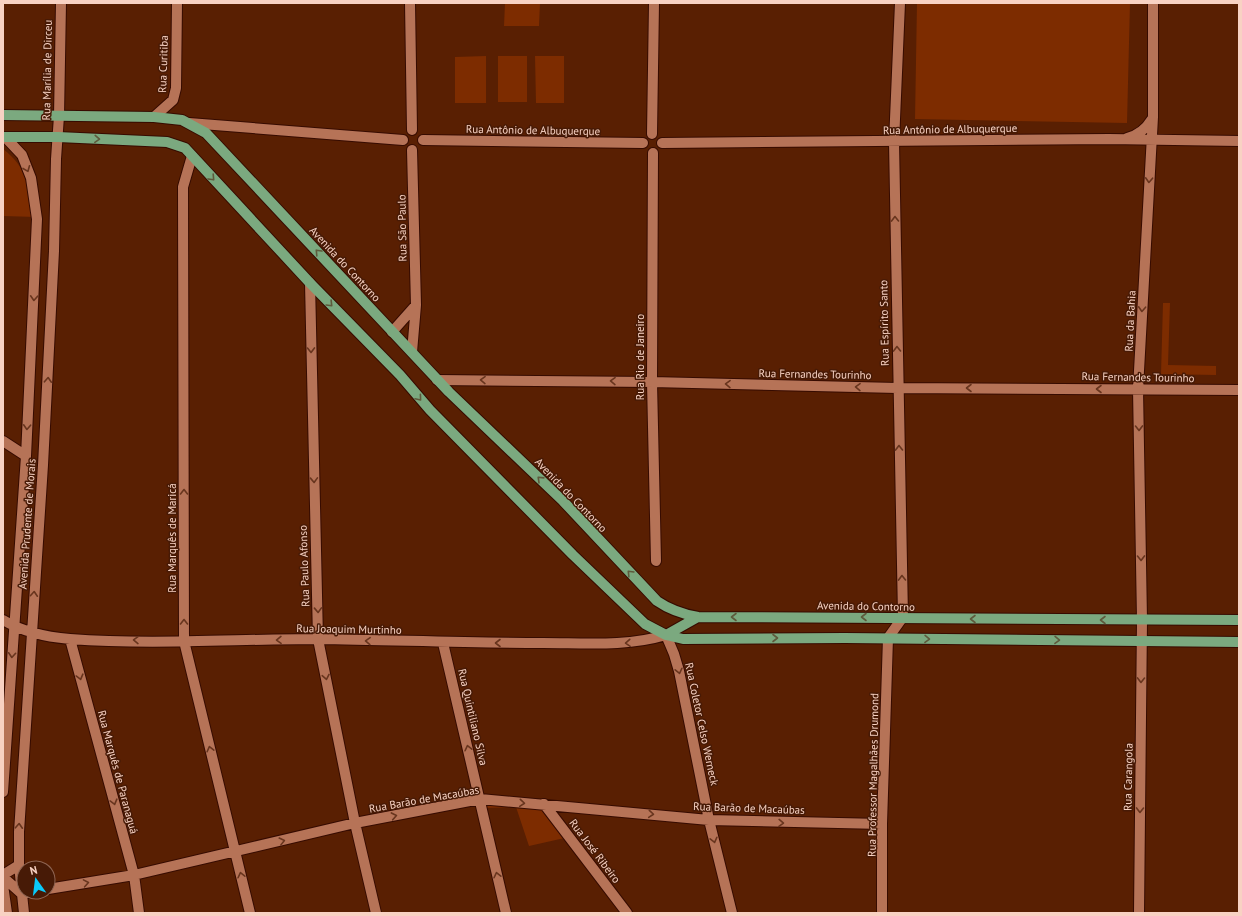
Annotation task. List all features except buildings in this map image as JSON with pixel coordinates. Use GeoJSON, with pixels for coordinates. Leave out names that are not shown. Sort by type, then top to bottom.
{"type":"FeatureCollection","features":[{"type":"Feature","properties":{"kind":"main road","name":"Avenida do Contorno"},"geometry":{"type":"LineString","coordinates":[[3,115],[154,117],[182,120],[213,138],[438,380],[563,501],[657,601],[679,613],[698,616],[1239,620]]}},
{"type":"Feature","properties":{"kind":"main road"},"geometry":{"type":"LineString","coordinates":[[4,137],[58,137],[167,142],[185,148],[310,283],[400,375],[430,410],[573,555],[645,624],[666,635],[683,638],[888,638],[1239,642]]}},
{"type":"Feature","properties":{"kind":"main road"},"geometry":{"type":"LineString","coordinates":[[666,635],[698,616]]}},
{"type":"Feature","properties":{"kind":"street","name":"Rua Marília de Dirceu"},"geometry":{"type":"LineString","coordinates":[[58,137],[61,3]]}},
{"type":"Feature","properties":{"kind":"street","name":"Rua Curitiba"},"geometry":{"type":"LineString","coordinates":[[154,117],[173,100],[176,88],[177,3]]}},
{"type":"Feature","properties":{"kind":"street"},"geometry":{"type":"LineString","coordinates":[[410,3],[412,130]]}},
{"type":"Feature","properties":{"kind":"street"},"geometry":{"type":"LineString","coordinates":[[652,134],[654,3]]}},
{"type":"Feature","properties":{"kind":"street","name":"Rua Espírito Santo"},"geometry":{"type":"LineString","coordinates":[[900,3],[894,142],[897,388],[903,617]]}},
{"type":"Feature","properties":{"kind":"street","name":"Rua da Bahia"},"geometry":{"type":"LineString","coordinates":[[1141,641],[1142,620],[1138,389],[1152,141],[1153,3]]}},
{"type":"Feature","properties":{"kind":"street"},"geometry":{"type":"LineString","coordinates":[[1121,139],[1140,133],[1146,128],[1152,117]]}},
{"type":"Feature","properties":{"kind":"street"},"geometry":{"type":"LineString","coordinates":[[189,123],[403,140]]}},
{"type":"Feature","properties":{"kind":"street"},"geometry":{"type":"LineString","coordinates":[[412,130],[418,132],[423,140],[419,148],[412,150],[407,148],[403,140],[407,132],[412,130]]}},
{"type":"Feature","properties":{"kind":"street"},"geometry":{"type":"LineString","coordinates":[[652,134],[660,138],[662,143],[660,149],[653,153],[647,152],[643,143],[645,138],[652,134]]}},
{"type":"Feature","properties":{"kind":"street","name":"Avenida Prudente de Morais"},"geometry":{"type":"LineString","coordinates":[[3,792],[26,456],[37,219],[31,178],[22,155],[4,137]]}},
{"type":"Feature","properties":{"kind":"street","name":"Avenida Prudente de Morais"},"geometry":{"type":"LineString","coordinates":[[19,860],[18,832],[43,464],[58,137]]}},
{"type":"Feature","properties":{"kind":"street","name":"Rua Antônio de Albuquerque"},"geometry":{"type":"LineString","coordinates":[[662,143],[1121,139],[1152,141],[1239,141]]}},
{"type":"Feature","properties":{"kind":"street","name":"Rua Antônio de Albuquerque"},"geometry":{"type":"LineString","coordinates":[[423,140],[643,143]]}},
{"type":"Feature","properties":{"kind":"street","name":"Rua São Paulo"},"geometry":{"type":"LineString","coordinates":[[412,150],[416,306],[412,352]]}},
{"type":"Feature","properties":{"kind":"street","name":"Rua Rio de Janeiro"},"geometry":{"type":"LineString","coordinates":[[653,153],[652,382],[656,561]]}},
{"type":"Feature","properties":{"kind":"street","name":"Rua Marquês de Maricá"},"geometry":{"type":"LineString","coordinates":[[192,156],[183,187],[184,641],[250,913]]}},
{"type":"Feature","properties":{"kind":"street","name":"Rua Paulo Afonso"},"geometry":{"type":"LineString","coordinates":[[310,283],[318,639],[376,913]]}},
{"type":"Feature","properties":{"kind":"street"},"geometry":{"type":"LineString","coordinates":[[392,332],[416,306]]}},
{"type":"Feature","properties":{"kind":"street","name":"Rua Fernandes Tourinho"},"geometry":{"type":"LineString","coordinates":[[438,380],[652,382],[897,388],[1239,390]]}},
{"type":"Feature","properties":{"kind":"street"},"geometry":{"type":"LineString","coordinates":[[3,442],[26,456]]}},
{"type":"Feature","properties":{"kind":"street"},"geometry":{"type":"LineString","coordinates":[[888,638],[903,617]]}},
{"type":"Feature","properties":{"kind":"street","name":"Rua Joaquim Murtinho"},"geometry":{"type":"LineString","coordinates":[[3,620],[31,633],[70,639],[184,641],[318,639],[443,643],[614,644],[650,640],[666,635]]}},
{"type":"Feature","properties":{"kind":"street","name":"Rua Coletor Celso Werneck"},"geometry":{"type":"LineString","coordinates":[[666,635],[679,671],[709,820],[732,913]]}},
{"type":"Feature","properties":{"kind":"street","name":"Rua Professor Magalhães Drumond"},"geometry":{"type":"LineString","coordinates":[[882,913],[882,824],[888,638]]}},
{"type":"Feature","properties":{"kind":"street","name":"Rua Marquês de Paranaguá"},"geometry":{"type":"LineString","coordinates":[[70,639],[134,875],[139,913]]}},
{"type":"Feature","properties":{"kind":"street","name":"Rua Carangola"},"geometry":{"type":"LineString","coordinates":[[1139,913],[1141,641]]}},
{"type":"Feature","properties":{"kind":"street","name":"Rua Quintiliano Silva"},"geometry":{"type":"LineString","coordinates":[[443,643],[506,913]]}},
{"type":"Feature","properties":{"kind":"street","name":"Rua Barão de Macaúbas"},"geometry":{"type":"LineString","coordinates":[[56,888],[134,875],[356,823],[480,799],[709,820],[882,824]]}},
{"type":"Feature","properties":{"kind":"street","name":"Rua José Ribeiro"},"geometry":{"type":"LineString","coordinates":[[544,804],[627,913]]}},
{"type":"Feature","properties":{"kind":"street"},"geometry":{"type":"LineString","coordinates":[[16,867],[3,876],[16,888]]}},
{"type":"Feature","properties":{"kind":"street"},"geometry":{"type":"LineString","coordinates":[[3,885],[7,913]]}},
{"type":"Feature","properties":{"kind":"street","name":"Avenida Prudente de Morais"},"geometry":{"type":"LineString","coordinates":[[23,900],[24,913]]}},
{"type":"Feature","properties":{"kind":"shaded area"},"geometry":{"type":"Polygon","coordinates":[[[505,3],[540,3],[539,26],[504,26],[505,3]]]}},
{"type":"Feature","properties":{"kind":"shaded area"},"geometry":{"type":"Polygon","coordinates":[[[917,3],[1130,3],[1127,123],[915,119],[917,3]]]}},
{"type":"Feature","properties":{"kind":"shaded area"},"geometry":{"type":"Polygon","coordinates":[[[486,56],[486,103],[455,103],[455,57],[486,56]]]}},
{"type":"Feature","properties":{"kind":"shaded area"},"geometry":{"type":"Polygon","coordinates":[[[498,56],[527,56],[527,102],[498,102],[498,56]]]}},
{"type":"Feature","properties":{"kind":"shaded area"},"geometry":{"type":"Polygon","coordinates":[[[535,56],[564,56],[564,103],[536,103],[535,56]]]}},
{"type":"Feature","properties":{"kind":"shaded area"},"geometry":{"type":"Polygon","coordinates":[[[3,149],[11,156],[23,171],[36,217],[3,216],[3,149]]]}},
{"type":"Feature","properties":{"kind":"shaded area"},"geometry":{"type":"Polygon","coordinates":[[[1163,303],[1170,303],[1168,365],[1216,366],[1216,375],[1161,374],[1163,303]]]}},
{"type":"Feature","properties":{"kind":"shaded area"},"geometry":{"type":"Polygon","coordinates":[[[481,799],[545,806],[569,837],[529,846],[516,807],[483,808],[481,799]]]}}]}
